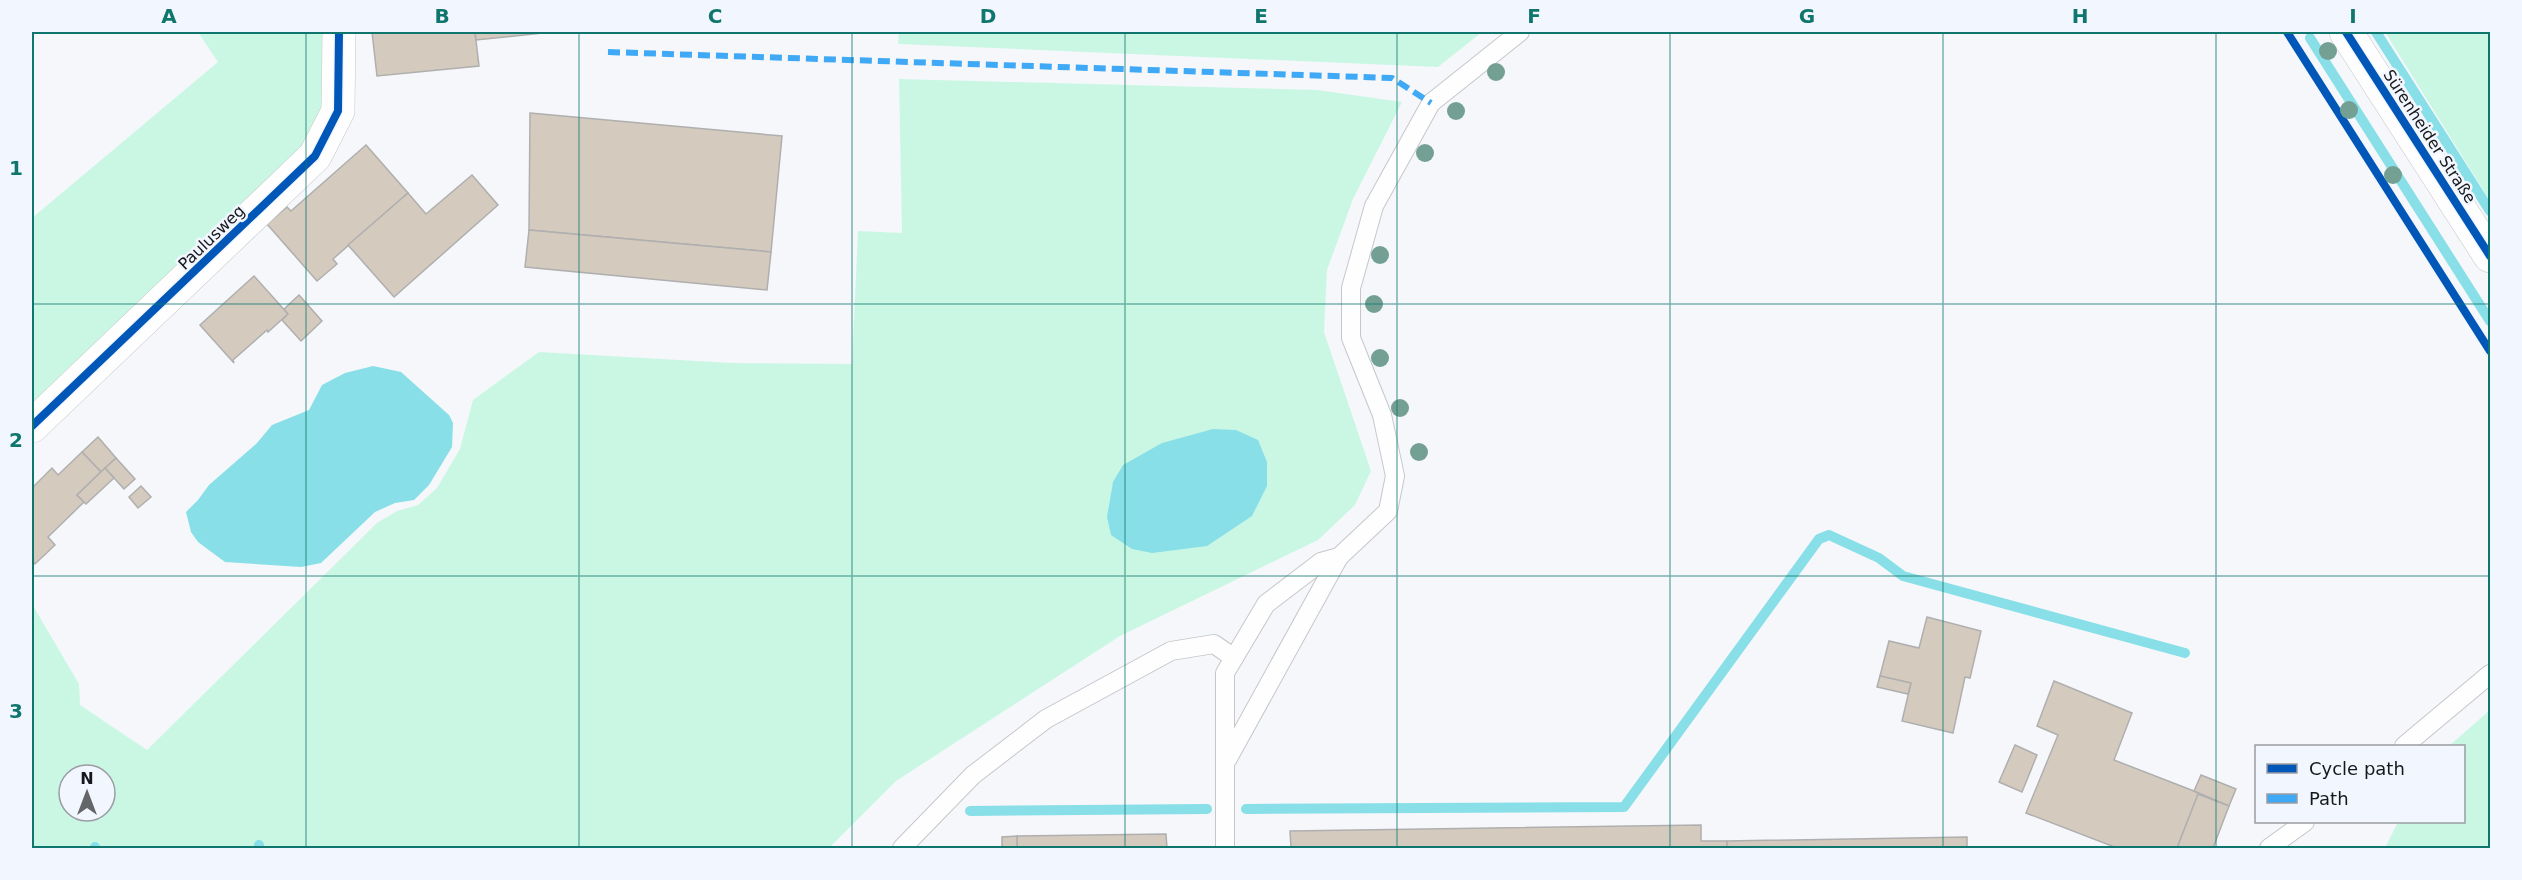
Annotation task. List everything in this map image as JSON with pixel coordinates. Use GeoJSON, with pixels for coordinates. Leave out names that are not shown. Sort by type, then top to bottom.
{"type":"FeatureCollection","features":[{"type":"Feature","properties":{"kind":"street","name":"Paulusweg"},"geometry":{"type":"LineString","coordinates":[[32,426],[315,156],[338,111],[339,32]]}},
{"type":"Feature","properties":{"kind":"street","name":"Sürenheider Straße"},"geometry":{"type":"LineString","coordinates":[[2346,32],[2490,256]]}},
{"type":"Feature","properties":{"kind":"lane"},"geometry":{"type":"LineString","coordinates":[[1225,762],[1339,557],[1388,511],[1395,476],[1382,416],[1351,338],[1351,288],[1374,206],[1431,102],[1520,32]]}},
{"type":"Feature","properties":{"kind":"lane"},"geometry":{"type":"LineString","coordinates":[[1226,849],[1225,673],[1266,603],[1321,562],[1339,557]]}},
{"type":"Feature","properties":{"kind":"lane"},"geometry":{"type":"LineString","coordinates":[[902,849],[973,775],[1046,719],[1171,651],[1214,644],[1234,658]]}},
{"type":"Feature","properties":{"kind":"lane"},"geometry":{"type":"LineString","coordinates":[[2406,745],[2490,674]]}},
{"type":"Feature","properties":{"kind":"lane"},"geometry":{"type":"LineString","coordinates":[[2270,849],[2304,823]]}},
{"type":"Feature","properties":{"kind":"green space"},"geometry":{"type":"Polygon","coordinates":[[[198,32],[329,32],[329,109],[304,153],[32,411],[32,218],[218,62],[198,32]]]}},
{"type":"Feature","properties":{"kind":"green space"},"geometry":{"type":"Polygon","coordinates":[[[899,32],[1482,32],[1438,67],[898,44],[899,32]]]}},
{"type":"Feature","properties":{"kind":"green space"},"geometry":{"type":"Polygon","coordinates":[[[2385,32],[2490,32],[2490,201],[2385,32]]]}},
{"type":"Feature","properties":{"kind":"green space"},"geometry":{"type":"Polygon","coordinates":[[[899,79],[1317,90],[1402,102],[1353,199],[1327,270],[1324,332],[1371,471],[1355,505],[1318,540],[1120,636],[896,781],[829,848],[32,848],[32,604],[79,684],[80,705],[147,750],[377,523],[397,511],[418,505],[437,488],[460,449],[473,400],[539,352],[731,363],[852,364],[858,231],[902,233],[899,79]]]}},
{"type":"Feature","properties":{"kind":"green space"},"geometry":{"type":"Polygon","coordinates":[[[2490,710],[2490,848],[2385,848],[2398,823],[2465,823],[2465,745],[2450,745],[2490,710]]]}},
{"type":"Feature","properties":{"kind":"water"},"geometry":{"type":"Polygon","coordinates":[[[373,366],[401,372],[449,415],[453,423],[452,447],[429,485],[414,500],[395,503],[375,512],[321,563],[301,567],[225,562],[198,542],[191,532],[186,512],[209,485],[257,443],[272,425],[309,410],[322,385],[345,373],[373,366]]]}},
{"type":"Feature","properties":{"kind":"water"},"geometry":{"type":"Polygon","coordinates":[[[1213,429],[1236,430],[1258,440],[1267,462],[1267,486],[1252,516],[1207,546],[1152,553],[1132,549],[1111,535],[1107,517],[1113,482],[1123,465],[1162,443],[1213,429]]]}},
{"type":"Feature","properties":{"kind":"building"},"geometry":{"type":"Polygon","coordinates":[[[372,32],[475,32],[479,66],[377,76],[372,32]]]}},
{"type":"Feature","properties":{"kind":"building"},"geometry":{"type":"Polygon","coordinates":[[[475,32],[552,32],[476,40],[475,32]]]}},
{"type":"Feature","properties":{"kind":"building"},"geometry":{"type":"Polygon","coordinates":[[[530,113],[782,136],[771,252],[529,230],[530,113]]]}},
{"type":"Feature","properties":{"kind":"building"},"geometry":{"type":"Polygon","coordinates":[[[366,145],[408,193],[333,259],[337,264],[317,281],[267,224],[287,207],[291,211],[366,145]]]}},
{"type":"Feature","properties":{"kind":"building"},"geometry":{"type":"Polygon","coordinates":[[[472,175],[498,205],[394,297],[348,245],[408,193],[426,214],[472,175]]]}},
{"type":"Feature","properties":{"kind":"building"},"geometry":{"type":"Polygon","coordinates":[[[529,230],[771,252],[767,290],[525,267],[529,230]]]}},
{"type":"Feature","properties":{"kind":"building"},"geometry":{"type":"Polygon","coordinates":[[[254,276],[288,314],[233,360],[234,363],[200,325],[254,276]]]}},
{"type":"Feature","properties":{"kind":"building"},"geometry":{"type":"Polygon","coordinates":[[[299,295],[322,321],[301,341],[282,320],[288,314],[284,309],[299,295]]]}},
{"type":"Feature","properties":{"kind":"building"},"geometry":{"type":"Polygon","coordinates":[[[98,437],[116,458],[101,472],[82,452],[98,437]]]}},
{"type":"Feature","properties":{"kind":"building"},"geometry":{"type":"Polygon","coordinates":[[[82,452],[101,472],[77,495],[84,502],[48,537],[55,545],[35,564],[32,560],[32,488],[52,468],[58,475],[82,452]]]}},
{"type":"Feature","properties":{"kind":"building"},"geometry":{"type":"Polygon","coordinates":[[[116,458],[135,479],[124,489],[105,468],[116,458]]]}},
{"type":"Feature","properties":{"kind":"building"},"geometry":{"type":"Polygon","coordinates":[[[105,468],[114,478],[86,504],[77,495],[105,468]]]}},
{"type":"Feature","properties":{"kind":"building"},"geometry":{"type":"Polygon","coordinates":[[[141,486],[151,497],[138,508],[129,497],[141,486]]]}},
{"type":"Feature","properties":{"kind":"building"},"geometry":{"type":"Polygon","coordinates":[[[1927,617],[1981,631],[1970,678],[1965,677],[1953,733],[1902,721],[1911,683],[1880,676],[1889,641],[1919,648],[1927,617]]]}},
{"type":"Feature","properties":{"kind":"building"},"geometry":{"type":"Polygon","coordinates":[[[1880,676],[1911,683],[1908,694],[1877,687],[1880,676]]]}},
{"type":"Feature","properties":{"kind":"building"},"geometry":{"type":"Polygon","coordinates":[[[2054,681],[2132,713],[2114,760],[2199,793],[2177,848],[2117,848],[2026,813],[2058,735],[2037,726],[2054,681]]]}},
{"type":"Feature","properties":{"kind":"building"},"geometry":{"type":"Polygon","coordinates":[[[2015,745],[2037,755],[2022,792],[1999,782],[2015,745]]]}},
{"type":"Feature","properties":{"kind":"building"},"geometry":{"type":"Polygon","coordinates":[[[2201,775],[2236,789],[2229,806],[2194,791],[2201,775]]]}},
{"type":"Feature","properties":{"kind":"building"},"geometry":{"type":"Polygon","coordinates":[[[2198,794],[2229,806],[2213,848],[2177,848],[2198,794]]]}},
{"type":"Feature","properties":{"kind":"building"},"geometry":{"type":"Polygon","coordinates":[[[1701,825],[1701,841],[1727,841],[1727,848],[1291,848],[1290,831],[1701,825]]]}},
{"type":"Feature","properties":{"kind":"building"},"geometry":{"type":"Polygon","coordinates":[[[1166,834],[1167,848],[1017,848],[1017,836],[1166,834]]]}},
{"type":"Feature","properties":{"kind":"building"},"geometry":{"type":"Polygon","coordinates":[[[1017,836],[1017,848],[1002,848],[1002,837],[1017,836]]]}},
{"type":"Feature","properties":{"kind":"building"},"geometry":{"type":"Polygon","coordinates":[[[1967,837],[1967,848],[1727,848],[1727,841],[1967,837]]]}},
{"type":"Feature","properties":{"kind":"waterway"},"geometry":{"type":"LineString","coordinates":[[2376,32],[2490,211]]}},
{"type":"Feature","properties":{"kind":"waterway"},"geometry":{"type":"LineString","coordinates":[[2310,38],[2490,321]]}},
{"type":"Feature","properties":{"kind":"waterway"},"geometry":{"type":"LineString","coordinates":[[1246,809],[1624,807],[1819,539],[1829,535],[1879,558],[1903,576],[2185,653]]}},
{"type":"Feature","properties":{"kind":"waterway"},"geometry":{"type":"LineString","coordinates":[[970,811],[1207,809]]}},
{"type":"Feature","properties":{"kind":"marked path"},"geometry":{"type":"LineString","coordinates":[[608,52],[1392,78],[1431,103]]}},
{"type":"Feature","properties":{"kind":"cycle path"},"geometry":{"type":"LineString","coordinates":[[32,426],[315,156],[338,111],[339,32]]}},
{"type":"Feature","properties":{"kind":"cycle path"},"geometry":{"type":"LineString","coordinates":[[2287,32],[2490,351]]}},
{"type":"Feature","properties":{"kind":"cycle path"},"geometry":{"type":"LineString","coordinates":[[2346,32],[2490,256]]}}]}
